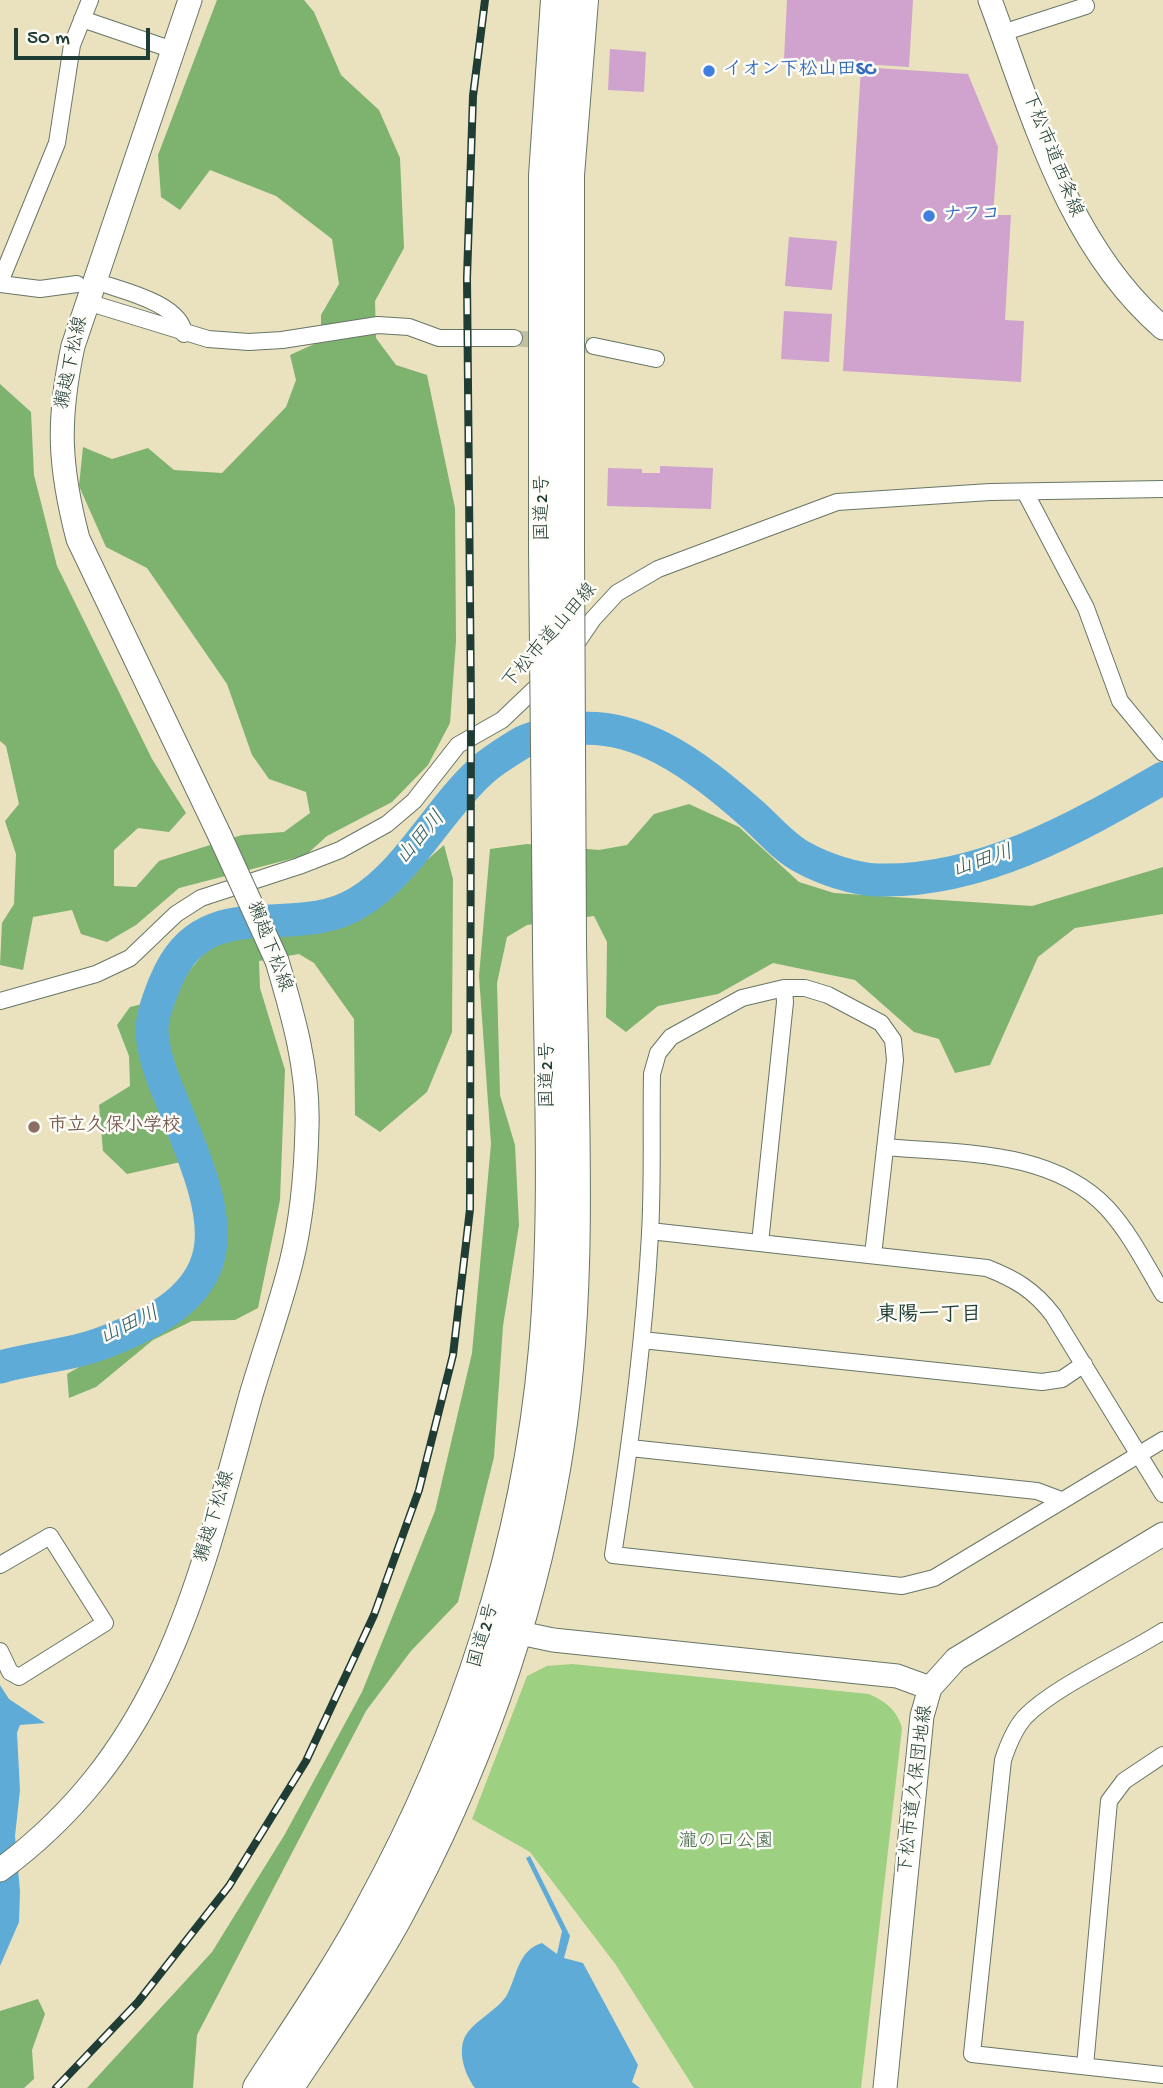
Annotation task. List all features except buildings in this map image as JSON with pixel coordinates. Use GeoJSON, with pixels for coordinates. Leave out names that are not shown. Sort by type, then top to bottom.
{"type":"FeatureCollection","features":[{"type":"Feature","properties":{"kind":"highway","name":"国道2号"},"geometry":{"type":"LineString","coordinates":[[288,2088],[395,1920],[445,1819],[497,1696],[502,1629],[544,1349],[560,942],[556,548],[544,176],[556,0]]}},
{"type":"Feature","properties":{"kind":"highway","name":"国道2号"},"geometry":{"type":"LineString","coordinates":[[556,548],[569,175],[583,0]]}},
{"type":"Feature","properties":{"kind":"highway","name":"国道2号"},"geometry":{"type":"LineString","coordinates":[[258,2088],[370,1908],[470,1689],[502,1629]]}},
{"type":"Feature","properties":{"kind":"main road","name":"獺越下松線"},"geometry":{"type":"LineString","coordinates":[[0,1870],[27,1850],[100,1774],[125,1740],[163,1672],[186,1617],[291,1262],[304,1187],[307,1124],[304,1070],[277,961],[220,835],[107,605],[78,539],[65,487],[60,432],[64,390],[82,293],[190,0]]}},
{"type":"Feature","properties":{"kind":"main road","name":"下松市道西条線"},"geometry":{"type":"LineString","coordinates":[[990,0],[1071,211],[1107,267],[1137,305],[1163,328]]}},
{"type":"Feature","properties":{"kind":"main road","name":"下松市道久保団地線"},"geometry":{"type":"LineString","coordinates":[[885,2088],[922,1716],[930,1688],[956,1659],[1163,1534]]}},
{"type":"Feature","properties":{"kind":"main road"},"geometry":{"type":"LineString","coordinates":[[502,1629],[897,1676],[930,1688]]}},
{"type":"Feature","properties":{"kind":"street"},"geometry":{"type":"LineString","coordinates":[[90,0],[72,45],[57,143],[0,283],[82,293],[184,334],[250,342],[282,340],[377,325],[409,327],[439,338],[514,338]]}},
{"type":"Feature","properties":{"kind":"street"},"geometry":{"type":"LineString","coordinates":[[1002,33],[1086,6]]}},
{"type":"Feature","properties":{"kind":"street"},"geometry":{"type":"LineString","coordinates":[[82,19],[173,50]]}},
{"type":"Feature","properties":{"kind":"street"},"geometry":{"type":"LineString","coordinates":[[107,285],[158,303],[177,320],[184,334]]}},
{"type":"Feature","properties":{"kind":"street"},"geometry":{"type":"LineString","coordinates":[[594,346],[656,359]]}},
{"type":"Feature","properties":{"kind":"street","name":"下松市道山田線"},"geometry":{"type":"LineString","coordinates":[[0,1001],[107,968],[130,958],[149,944],[176,914],[201,898],[340,850],[387,824],[414,801],[458,745],[502,720],[528,698],[617,593],[658,569],[837,502],[1025,492],[1163,489]]}},
{"type":"Feature","properties":{"kind":"street"},"geometry":{"type":"LineString","coordinates":[[1025,492],[1086,608],[1120,702],[1163,753]]}},
{"type":"Feature","properties":{"kind":"street"},"geometry":{"type":"LineString","coordinates":[[760,1242],[785,1002],[784,988]]}},
{"type":"Feature","properties":{"kind":"street"},"geometry":{"type":"LineString","coordinates":[[873,1255],[895,1060],[893,1040],[881,1023],[828,995],[805,988],[784,988],[742,998],[670,1037],[658,1053],[652,1074],[650,1231],[642,1340],[630,1448],[613,1555],[902,1586],[934,1578],[1163,1440]]}},
{"type":"Feature","properties":{"kind":"street"},"geometry":{"type":"LineString","coordinates":[[884,1147],[1011,1160],[1042,1167],[1077,1184],[1106,1208],[1129,1237],[1163,1294]]}},
{"type":"Feature","properties":{"kind":"street"},"geometry":{"type":"LineString","coordinates":[[650,1231],[987,1268],[1017,1279],[1039,1297],[1053,1315],[1163,1494]]}},
{"type":"Feature","properties":{"kind":"street"},"geometry":{"type":"LineString","coordinates":[[642,1340],[1042,1382],[1062,1379],[1084,1364]]}},
{"type":"Feature","properties":{"kind":"street"},"geometry":{"type":"LineString","coordinates":[[630,1448],[1037,1491],[1061,1500]]}},
{"type":"Feature","properties":{"kind":"street"},"geometry":{"type":"LineString","coordinates":[[0,1565],[50,1536],[106,1623],[19,1677],[10,1672],[0,1651]]}},
{"type":"Feature","properties":{"kind":"street"},"geometry":{"type":"LineString","coordinates":[[1162,1634],[1043,1702],[1024,1718],[1010,1738],[1003,1760],[972,2054],[1163,2075]]}},
{"type":"Feature","properties":{"kind":"street"},"geometry":{"type":"LineString","coordinates":[[1085,2066],[1109,1801],[1124,1781],[1163,1755]]}},
{"type":"Feature","properties":{"kind":"green space"},"geometry":{"type":"Polygon","coordinates":[[[217,0],[304,0],[314,12],[341,75],[379,110],[400,158],[404,248],[375,301],[376,338],[396,365],[427,375],[455,508],[456,641],[450,723],[428,765],[392,802],[327,836],[306,855],[179,888],[136,925],[107,942],[81,934],[72,910],[33,917],[23,970],[0,965],[2,923],[14,904],[16,854],[5,821],[19,804],[6,746],[0,741],[0,384],[31,412],[34,475],[57,566],[152,759],[186,813],[169,832],[138,828],[114,850],[114,886],[136,887],[159,861],[242,835],[284,832],[310,813],[306,792],[269,779],[252,755],[227,684],[147,568],[106,547],[79,486],[83,447],[112,459],[148,448],[174,470],[222,473],[286,407],[296,380],[290,355],[321,341],[321,315],[339,284],[332,239],[276,196],[210,170],[180,210],[161,197],[158,155],[217,0]]]}},
{"type":"Feature","properties":{"kind":"green space"},"geometry":{"type":"Polygon","coordinates":[[[689,804],[739,827],[799,882],[834,893],[1032,906],[1163,867],[1163,914],[1075,928],[1038,957],[990,1065],[955,1073],[939,1039],[914,1032],[855,980],[773,963],[718,994],[658,1006],[626,1032],[606,1017],[607,942],[594,916],[527,925],[507,937],[497,983],[500,1095],[515,1145],[519,1225],[503,1326],[494,1457],[458,1602],[411,1651],[366,1711],[197,2035],[193,2088],[87,2088],[212,1952],[285,1834],[362,1692],[435,1511],[472,1353],[491,1144],[479,976],[490,849],[527,844],[599,850],[627,845],[654,814],[689,804]]]}},
{"type":"Feature","properties":{"kind":"green space"},"geometry":{"type":"Polygon","coordinates":[[[444,845],[453,879],[452,1032],[427,1092],[380,1132],[355,1115],[354,1019],[314,963],[299,954],[259,961],[260,988],[285,1070],[280,1200],[258,1308],[235,1320],[192,1321],[153,1340],[96,1387],[69,1398],[67,1374],[185,1307],[210,1276],[217,1228],[203,1157],[127,1174],[103,1151],[99,1105],[130,1086],[129,1056],[117,1025],[130,1007],[167,998],[213,942],[245,930],[316,929],[358,921],[444,845]]]}},
{"type":"Feature","properties":{"kind":"green space","name":"瀧の口公園"},"geometry":{"type":"Polygon","coordinates":[[[572,1664],[869,1694],[894,1711],[902,1728],[861,2088],[694,2088],[616,1965],[530,1852],[472,1819],[527,1676],[547,1666],[572,1664]]]}},
{"type":"Feature","properties":{"kind":"green space"},"geometry":{"type":"Polygon","coordinates":[[[38,1999],[45,2014],[32,2050],[34,2079],[24,2088],[0,2088],[0,2011],[38,1999]]]}},
{"type":"Feature","properties":{"kind":"water"},"geometry":{"type":"Polygon","coordinates":[[[0,1685],[9,1699],[45,1723],[20,1725],[17,1733],[20,1790],[15,1836],[20,1891],[19,1922],[0,1966],[0,1685]]]}},
{"type":"Feature","properties":{"kind":"water"},"geometry":{"type":"Polygon","coordinates":[[[530,1856],[570,1936],[564,1958],[583,1963],[638,2065],[632,2082],[640,2088],[475,2088],[469,2078],[462,2054],[466,2035],[507,1995],[519,1964],[528,1951],[542,1943],[557,1954],[562,1931],[526,1858],[530,1856]]]}},
{"type":"Feature","properties":{"kind":"waterway","name":"山田川"},"geometry":{"type":"LineString","coordinates":[[0,1367],[81,1350],[152,1321],[182,1299],[201,1275],[210,1249],[211,1220],[192,1151],[157,1060],[152,1029],[164,985],[187,947],[208,933],[231,925],[309,918],[334,913],[359,902],[393,874],[481,771],[523,742],[556,732],[584,728],[611,730],[637,737],[686,762],[797,854],[839,873],[877,880],[916,879],[990,862],[1062,833],[1163,778]]}},
{"type":"Feature","properties":{"kind":"tunnel"},"geometry":{"type":"LineString","coordinates":[[514,338],[594,346]]}},
{"type":"Feature","properties":{"kind":"railway"},"geometry":{"type":"LineString","coordinates":[[56,2088],[138,2002],[229,1886],[306,1761],[374,1615],[419,1490],[453,1355],[470,1209],[471,705],[467,278],[473,96],[485,0]]}},
{"type":"Feature","properties":{"kind":"place","name":"イオン下松山田SC"},"geometry":{"type":"Point","coordinates":[709,71]}},
{"type":"Feature","properties":{"kind":"place","name":"ナフコ"},"geometry":{"type":"Point","coordinates":[929,216]}},
{"type":"Feature","properties":{"kind":"place","name":"市立久保小学校"},"geometry":{"type":"Point","coordinates":[34,1127]}},
{"type":"Feature","properties":{"kind":"district","name":"東陽一丁目"},"geometry":{"type":"Point","coordinates":[929,1317]}}]}
